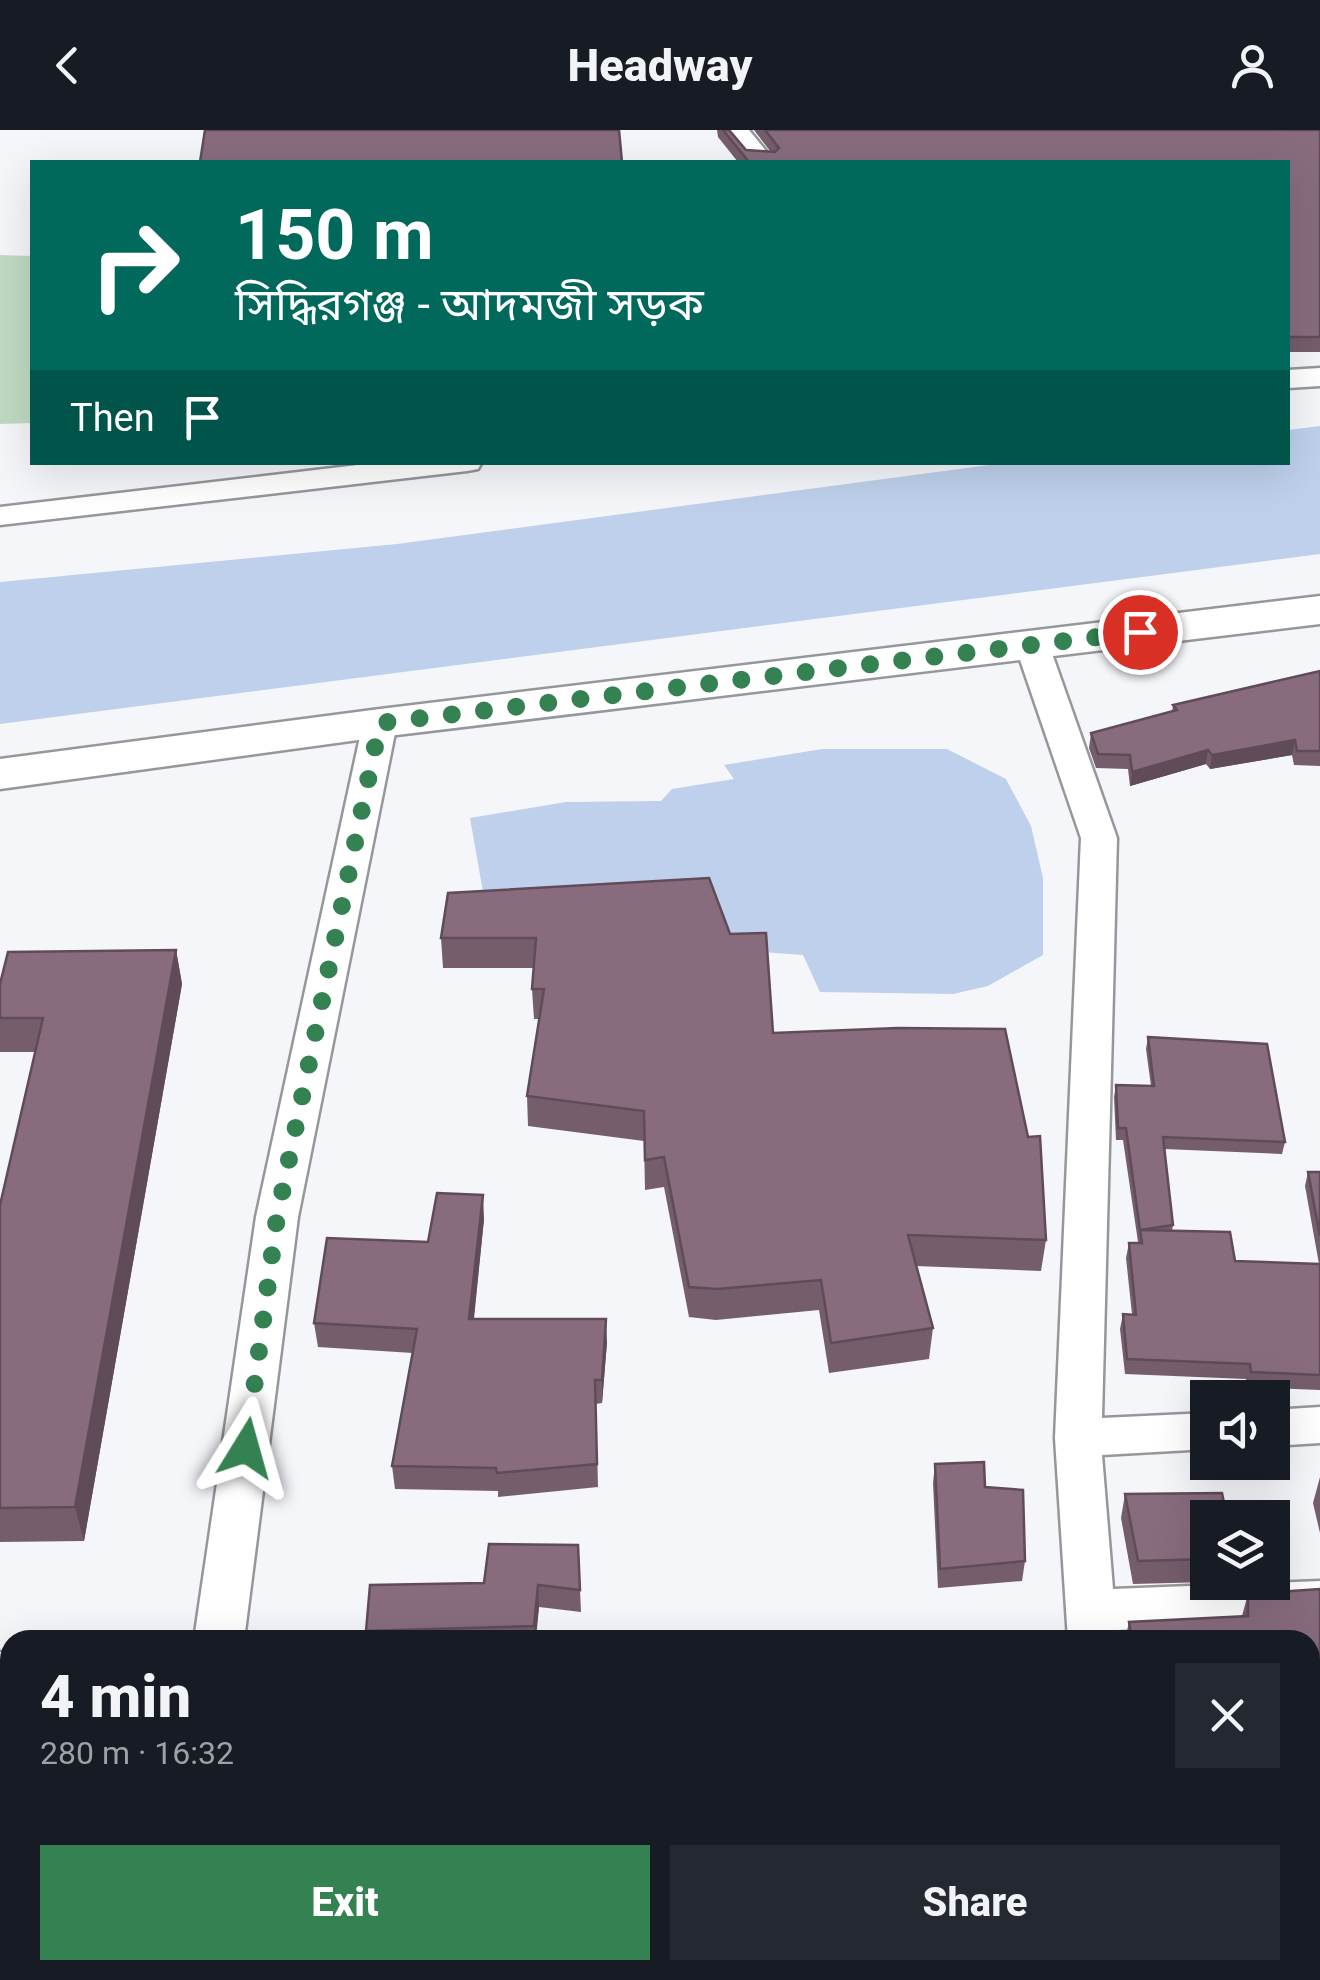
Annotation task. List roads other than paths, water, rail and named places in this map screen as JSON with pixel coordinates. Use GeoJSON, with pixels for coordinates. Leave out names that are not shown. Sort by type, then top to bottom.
{"type":"FeatureCollection","features":[{"type":"Feature","properties":{"kind":"main road"},"geometry":{"type":"LineString","coordinates":[[0,774],[380,723],[1320,610]]}},
{"type":"Feature","properties":{"kind":"street"},"geometry":{"type":"LineString","coordinates":[[736,130],[760,160]]}},
{"type":"Feature","properties":{"kind":"street"},"geometry":{"type":"LineString","coordinates":[[1290,379],[1320,377]]}},
{"type":"Feature","properties":{"kind":"street"},"geometry":{"type":"LineString","coordinates":[[0,516],[441,465]]}},
{"type":"Feature","properties":{"kind":"street"},"geometry":{"type":"LineString","coordinates":[[1032,645],[1099,838],[1078,1438],[1091,1626],[1320,1601]]}},
{"type":"Feature","properties":{"kind":"street"},"geometry":{"type":"LineString","coordinates":[[221,1630],[277,1217],[380,723]]}},
{"type":"Feature","properties":{"kind":"street"},"geometry":{"type":"LineString","coordinates":[[1290,1427],[1320,1425]]}},
{"type":"Feature","properties":{"kind":"street"},"geometry":{"type":"LineString","coordinates":[[1078,1438],[1190,1432]]}},
{"type":"Feature","properties":{"kind":"water"},"geometry":{"type":"Polygon","coordinates":[[[1320,426],[1320,554],[0,724],[0,582],[397,544],[989,465],[1290,465],[1290,430],[1320,426]]]}},
{"type":"Feature","properties":{"kind":"water"},"geometry":{"type":"Polygon","coordinates":[[[822,749],[947,749],[1006,779],[1031,826],[1043,878],[1043,955],[988,986],[953,994],[820,992],[803,955],[732,950],[486,909],[470,818],[566,802],[661,801],[672,789],[734,779],[724,765],[822,749]]]}}]}
